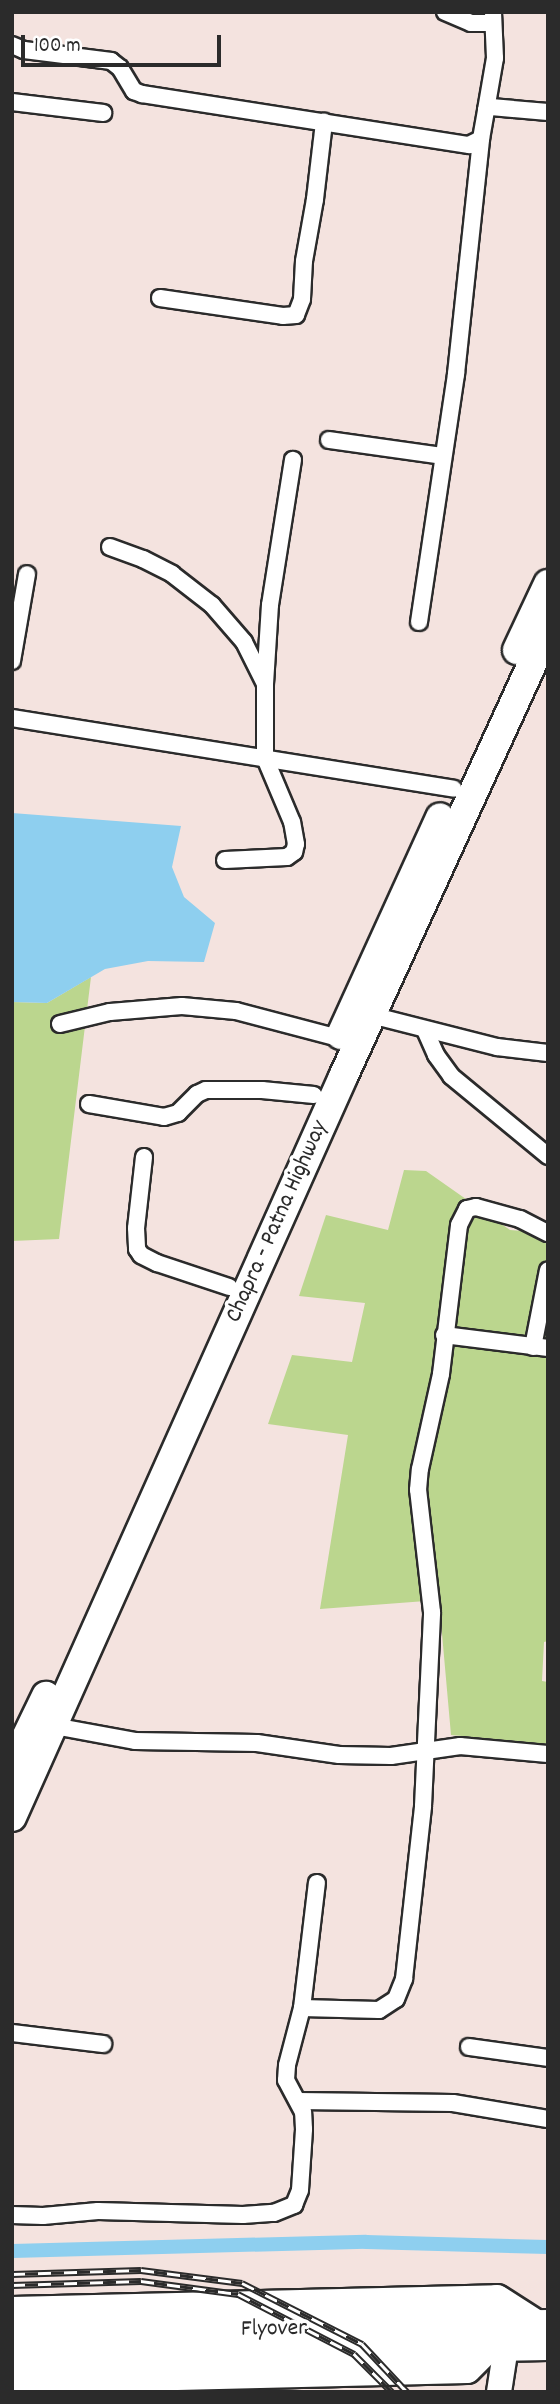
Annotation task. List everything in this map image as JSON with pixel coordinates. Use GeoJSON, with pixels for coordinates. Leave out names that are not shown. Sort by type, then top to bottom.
{"type":"FeatureCollection","features":[{"type":"Feature","properties":{"kind":"highway","name":"Chapra - Patna Highway"},"geometry":{"type":"LineString","coordinates":[[12,1766],[77,1629],[314,1095],[548,584]]}},
{"type":"Feature","properties":{"kind":"highway","name":"Chapra - Patna Highway"},"geometry":{"type":"LineString","coordinates":[[12,1817],[371,1015],[548,629]]}},
{"type":"Feature","properties":{"kind":"highway"},"geometry":{"type":"LineString","coordinates":[[12,2311],[497,2299],[544,2331]]}},
{"type":"Feature","properties":{"kind":"highway","name":"Flyover"},"geometry":{"type":"LineString","coordinates":[[12,2335],[544,2331]]}},
{"type":"Feature","properties":{"kind":"highway","name":"Flyover"},"geometry":{"type":"LineString","coordinates":[[12,2355],[497,2347],[544,2331]]}},
{"type":"Feature","properties":{"kind":"highway"},"geometry":{"type":"LineString","coordinates":[[12,2380],[305,2382],[467,2369],[497,2347]]}},
{"type":"Feature","properties":{"kind":"main road"},"geometry":{"type":"LineString","coordinates":[[497,2347],[499,2392]]}},
{"type":"Feature","properties":{"kind":"street"},"geometry":{"type":"LineString","coordinates":[[419,622],[467,291],[481,139],[495,58],[493,18],[471,23],[445,12]]}},
{"type":"Feature","properties":{"kind":"street"},"geometry":{"type":"LineString","coordinates":[[12,46],[111,61],[120,68],[134,91],[142,94],[469,145],[481,139]]}},
{"type":"Feature","properties":{"kind":"street"},"geometry":{"type":"LineString","coordinates":[[12,102],[103,113]]}},
{"type":"Feature","properties":{"kind":"street"},"geometry":{"type":"LineString","coordinates":[[486,110],[491,107],[548,112]]}},
{"type":"Feature","properties":{"kind":"street"},"geometry":{"type":"LineString","coordinates":[[160,298],[283,316],[296,315],[302,299],[304,261],[324,122]]}},
{"type":"Feature","properties":{"kind":"street"},"geometry":{"type":"LineString","coordinates":[[329,440],[443,456]]}},
{"type":"Feature","properties":{"kind":"street"},"geometry":{"type":"LineString","coordinates":[[225,860],[274,860],[294,852],[292,822],[265,758],[265,684],[270,605],[293,460]]}},
{"type":"Feature","properties":{"kind":"street"},"geometry":{"type":"LineString","coordinates":[[110,547],[144,559],[172,574],[212,606],[244,642],[265,684]]}},
{"type":"Feature","properties":{"kind":"street"},"geometry":{"type":"LineString","coordinates":[[12,660],[27,574]]}},
{"type":"Feature","properties":{"kind":"street"},"geometry":{"type":"LineString","coordinates":[[12,718],[453,789]]}},
{"type":"Feature","properties":{"kind":"street"},"geometry":{"type":"LineString","coordinates":[[60,1024],[110,1012],[182,1006],[247,1013],[340,1038]]}},
{"type":"Feature","properties":{"kind":"street"},"geometry":{"type":"LineString","coordinates":[[371,1015],[497,1047],[548,1053]]}},
{"type":"Feature","properties":{"kind":"street"},"geometry":{"type":"LineString","coordinates":[[425,1030],[436,1055],[451,1076],[548,1156]]}},
{"type":"Feature","properties":{"kind":"street"},"geometry":{"type":"LineString","coordinates":[[89,1104],[164,1116],[178,1114],[197,1094],[206,1090],[262,1090],[314,1095]]}},
{"type":"Feature","properties":{"kind":"street"},"geometry":{"type":"LineString","coordinates":[[144,1157],[135,1241],[141,1255],[229,1287]]}},
{"type":"Feature","properties":{"kind":"street"},"geometry":{"type":"LineString","coordinates":[[302,2008],[379,2010],[388,2007],[400,1990],[412,1909],[426,1749],[432,1612],[418,1490],[440,1374],[456,1244],[467,1209],[476,1207],[520,1219],[548,1233]]}},
{"type":"Feature","properties":{"kind":"street"},"geometry":{"type":"LineString","coordinates":[[444,1335],[540,1348],[548,1270]]}},
{"type":"Feature","properties":{"kind":"street"},"geometry":{"type":"LineString","coordinates":[[54,1727],[164,1744],[257,1743],[375,1756],[460,1746],[548,1754]]}},
{"type":"Feature","properties":{"kind":"street"},"geometry":{"type":"LineString","coordinates":[[12,2215],[43,2216],[98,2211],[243,2215],[286,2210],[294,2205],[300,2190],[304,2129],[299,2101],[286,2080],[287,2065],[302,2008],[317,1882]]}},
{"type":"Feature","properties":{"kind":"street"},"geometry":{"type":"LineString","coordinates":[[12,2033],[103,2044]]}},
{"type":"Feature","properties":{"kind":"street"},"geometry":{"type":"LineString","coordinates":[[469,2047],[548,2058]]}},
{"type":"Feature","properties":{"kind":"street"},"geometry":{"type":"LineString","coordinates":[[299,2101],[453,2103],[548,2119]]}},
{"type":"Feature","properties":{"kind":"green space"},"geometry":{"type":"Polygon","coordinates":[[[91,977],[59,1239],[12,1241],[12,1002],[47,1003],[91,977]]]}},
{"type":"Feature","properties":{"kind":"green space"},"geometry":{"type":"Polygon","coordinates":[[[404,1170],[426,1171],[510,1230],[548,1233],[548,1641],[544,1642],[542,1681],[548,1682],[548,1744],[451,1735],[439,1600],[320,1609],[348,1435],[268,1424],[292,1355],[352,1362],[365,1303],[299,1296],[326,1215],[388,1230],[404,1170]]]}},
{"type":"Feature","properties":{"kind":"water"},"geometry":{"type":"Polygon","coordinates":[[[12,813],[181,826],[172,867],[184,897],[215,923],[204,962],[148,961],[105,969],[47,1003],[12,1002],[12,813]]]}},
{"type":"Feature","properties":{"kind":"waterway"},"geometry":{"type":"LineString","coordinates":[[12,2251],[366,2242],[548,2247]]}},
{"type":"Feature","properties":{"kind":"railway"},"geometry":{"type":"LineString","coordinates":[[12,2274],[141,2270],[242,2283],[362,2344],[407,2392]]}},
{"type":"Feature","properties":{"kind":"railway"},"geometry":{"type":"LineString","coordinates":[[12,2285],[141,2281],[238,2294],[354,2354],[392,2392]]}}]}
